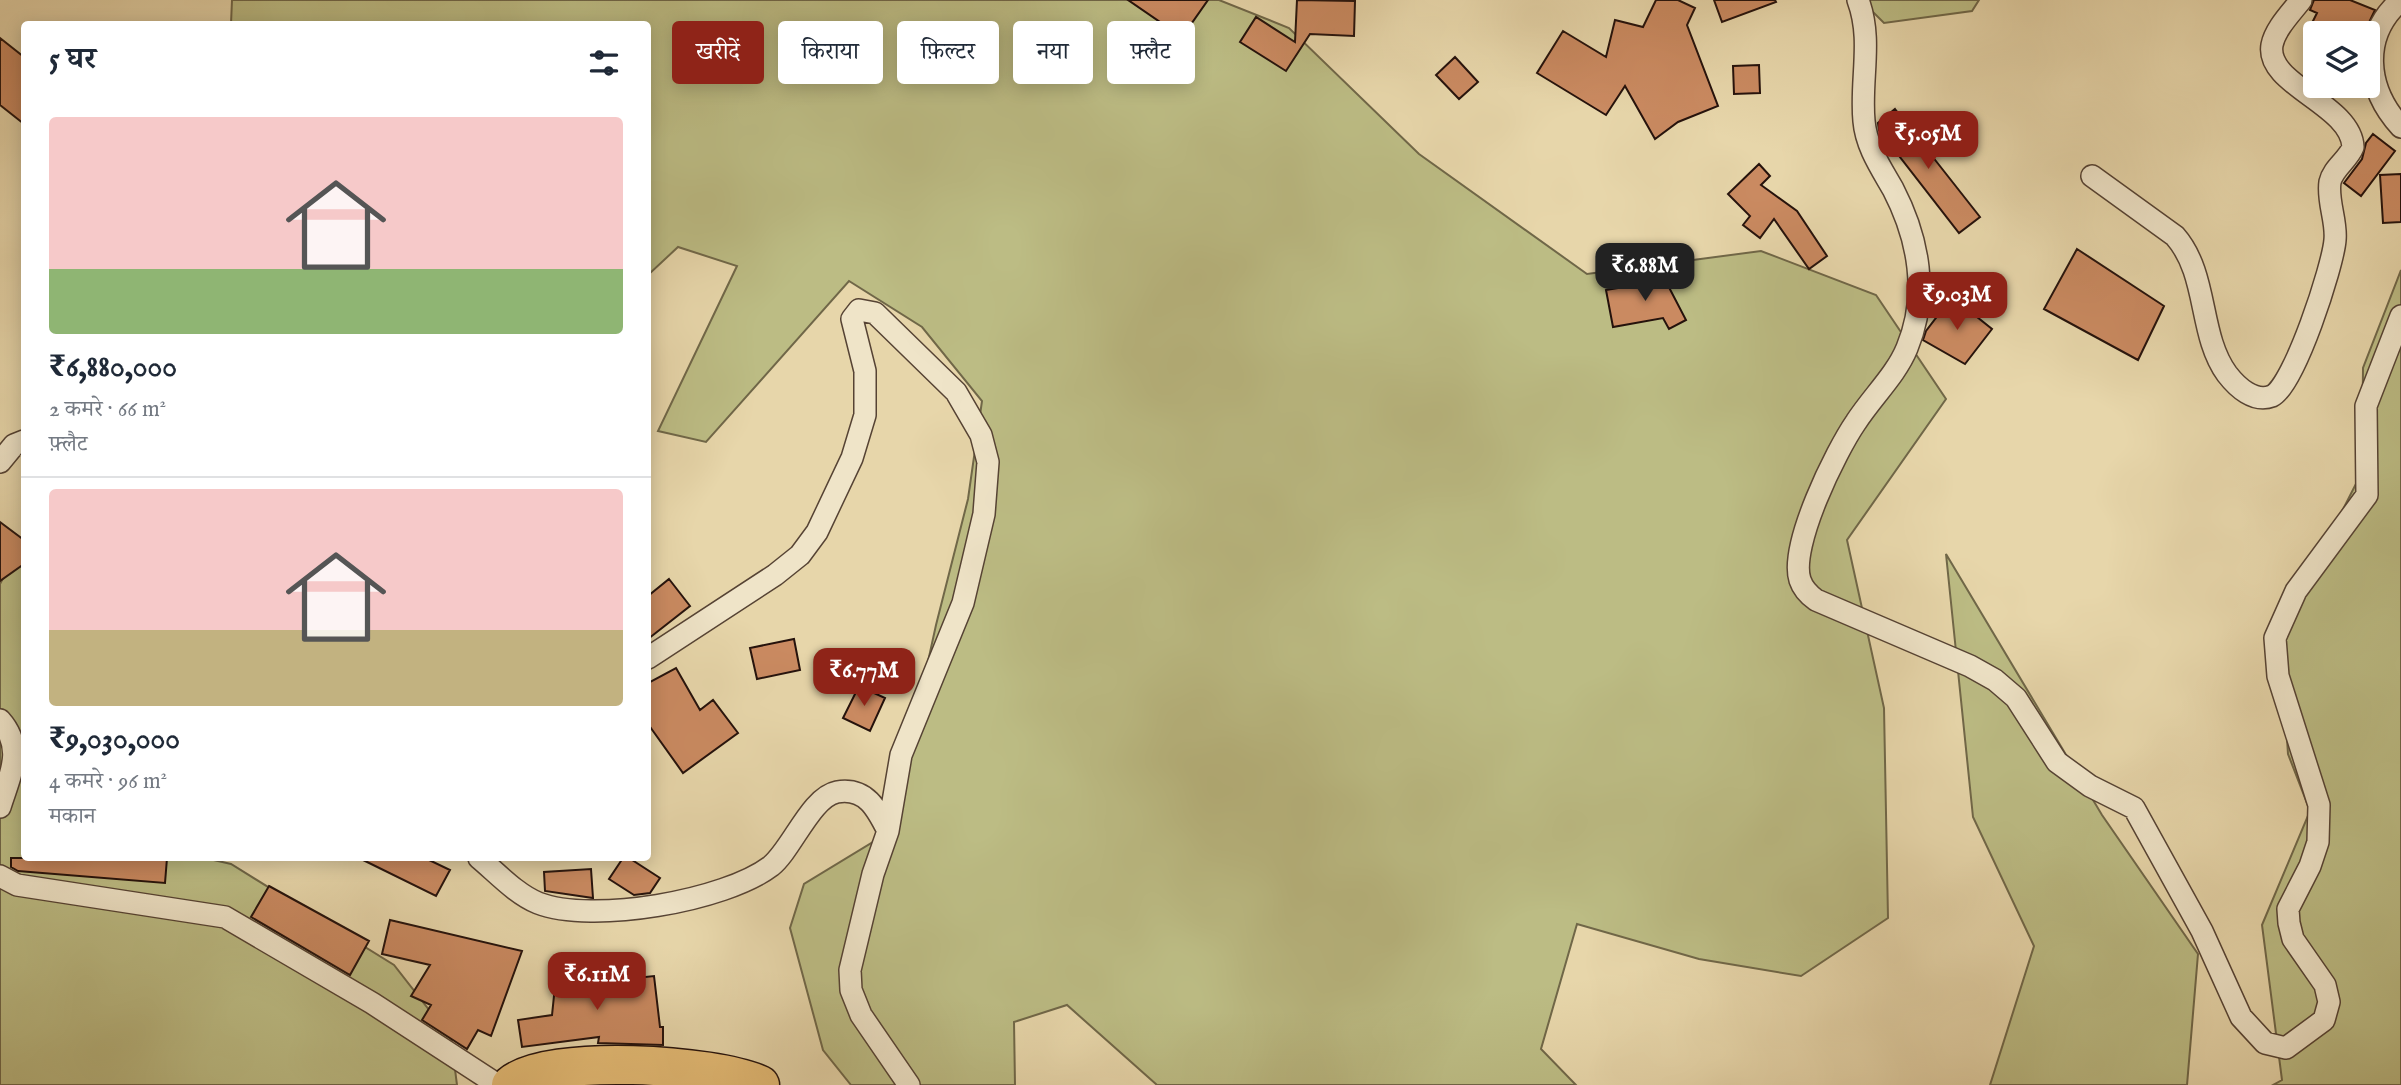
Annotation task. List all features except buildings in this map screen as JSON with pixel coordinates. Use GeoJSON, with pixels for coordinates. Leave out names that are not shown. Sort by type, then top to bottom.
{"type":"FeatureCollection","features":[{"type":"Feature","properties":{"kind":"highway"},"geometry":{"type":"LineString","coordinates":[[511,1085],[540,1070],[583,1065],[716,1071],[742,1076],[760,1085]]}},
{"type":"Feature","properties":{"kind":"street"},"geometry":{"type":"LineString","coordinates":[[1858,0],[1866,40],[1864,122],[1873,152],[1900,203],[1913,237],[1920,303],[1918,320],[1901,361],[1856,421],[1830,471],[1801,546],[1800,579],[1806,591],[1816,600],[1970,666],[2006,688],[2025,711],[2057,762],[2090,786],[2134,808],[2202,931],[2241,1017],[2251,1031],[2265,1042],[2281,1048],[2292,1044],[2324,1020],[2329,1007],[2328,993],[2293,939],[2288,909],[2310,866],[2318,842],[2319,805],[2278,676],[2274,638],[2296,591],[2367,495],[2366,406],[2401,316]]}},
{"type":"Feature","properties":{"kind":"street"},"geometry":{"type":"LineString","coordinates":[[2092,176],[2175,236],[2184,247],[2193,266],[2217,351],[2235,384],[2254,396],[2265,397],[2279,391],[2303,345],[2328,270],[2335,238],[2331,178],[2353,147],[2345,125],[2286,76],[2273,56],[2275,37],[2301,0]]}},
{"type":"Feature","properties":{"kind":"street"},"geometry":{"type":"LineString","coordinates":[[2401,0],[2379,30],[2373,47],[2372,71],[2377,91],[2401,127]]}},
{"type":"Feature","properties":{"kind":"street"},"geometry":{"type":"LineString","coordinates":[[651,656],[775,576],[800,555],[817,532],[852,458],[865,415],[865,371],[852,319],[859,310],[875,313],[956,392],[981,435],[988,462],[977,551],[963,603],[905,744],[888,831],[873,874],[850,979],[861,1015],[909,1085]]}},
{"type":"Feature","properties":{"kind":"street"},"geometry":{"type":"LineString","coordinates":[[0,462],[14,445],[21,442]]}},
{"type":"Feature","properties":{"kind":"street"},"geometry":{"type":"LineString","coordinates":[[0,720],[13,738],[15,750],[0,807]]}},
{"type":"Feature","properties":{"kind":"street"},"geometry":{"type":"LineString","coordinates":[[482,861],[521,894],[541,904],[604,911],[632,909],[673,903],[750,879],[771,866],[785,852],[817,805],[838,792],[863,795],[870,801],[888,831]]}},
{"type":"Feature","properties":{"kind":"street"},"geometry":{"type":"LineString","coordinates":[[0,876],[17,885],[225,917],[372,1003],[498,1085]]}},
{"type":"Feature","properties":{"kind":"green space"},"geometry":{"type":"Polygon","coordinates":[[[232,0],[1219,0],[1289,28],[1419,154],[1587,274],[1761,251],[1876,295],[1946,399],[1847,540],[1884,708],[1888,918],[1801,976],[1699,959],[1577,924],[1541,1049],[1576,1085],[1157,1085],[1067,1005],[1014,1022],[1015,1085],[851,1085],[823,1050],[790,928],[804,884],[881,837],[910,744],[936,625],[968,499],[982,401],[922,327],[849,281],[706,442],[658,431],[737,266],[678,247],[651,272],[651,21],[231,21],[232,0]]]}},
{"type":"Feature","properties":{"kind":"green space"},"geometry":{"type":"Polygon","coordinates":[[[1861,0],[1979,0],[1972,11],[1884,23],[1861,0]]]}},
{"type":"Feature","properties":{"kind":"green space"},"geometry":{"type":"Polygon","coordinates":[[[2401,270],[2401,1085],[2273,1085],[2282,1080],[2262,925],[2310,811],[2288,754],[2280,633],[2362,472],[2363,368],[2401,270]]]}},
{"type":"Feature","properties":{"kind":"green space"},"geometry":{"type":"Polygon","coordinates":[[[21,544],[21,861],[218,861],[231,864],[394,965],[451,1038],[457,1085],[0,1085],[0,584],[21,544]]]}},
{"type":"Feature","properties":{"kind":"green space"},"geometry":{"type":"Polygon","coordinates":[[[1946,554],[2102,815],[2198,954],[2187,1085],[1990,1085],[2034,946],[1973,817],[1946,554]]]}}]}
